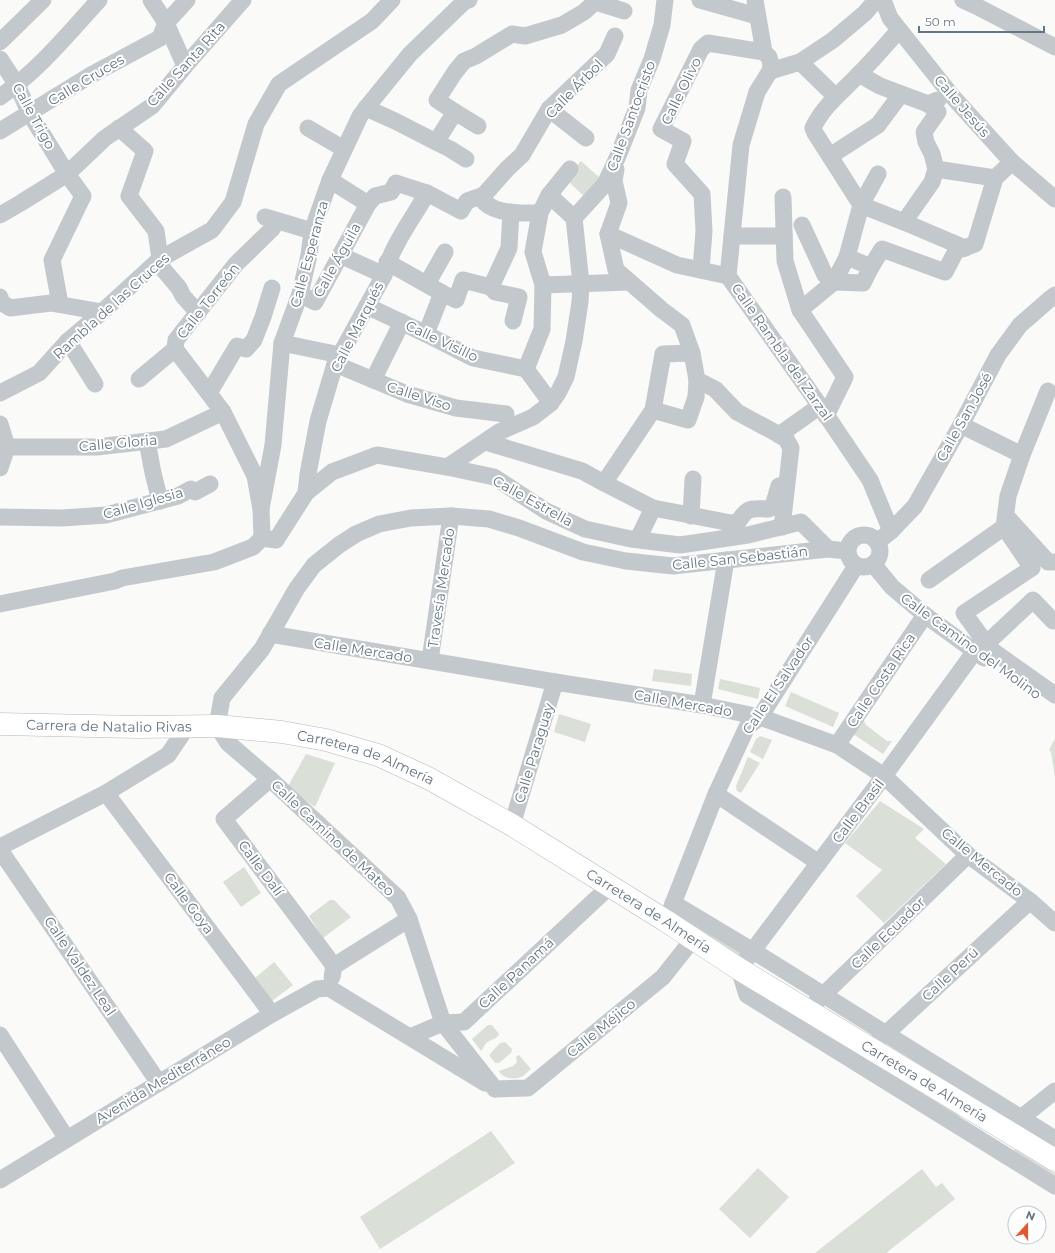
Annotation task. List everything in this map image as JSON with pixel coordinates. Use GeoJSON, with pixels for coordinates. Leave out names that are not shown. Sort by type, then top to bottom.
{"type":"FeatureCollection","features":[{"type":"Feature","properties":{"kind":"highway","name":"Carrera de Natalio Rivas"},"geometry":{"type":"LineString","coordinates":[[0,724],[137,727],[217,726]]}},
{"type":"Feature","properties":{"kind":"highway","name":"Carretera de Almería"},"geometry":{"type":"LineString","coordinates":[[217,726],[282,732],[326,740],[378,755],[428,778],[512,825],[610,886],[670,912],[693,939],[739,969],[871,1048],[1014,1124],[1055,1160]]}},
{"type":"Feature","properties":{"kind":"street"},"geometry":{"type":"LineString","coordinates":[[0,42],[43,0]]}},
{"type":"Feature","properties":{"kind":"street"},"geometry":{"type":"LineString","coordinates":[[0,97],[17,85],[99,0]]}},
{"type":"Feature","properties":{"kind":"street"},"geometry":{"type":"LineString","coordinates":[[151,0],[166,24],[185,66]]}},
{"type":"Feature","properties":{"kind":"street","name":"Calle Cruces"},"geometry":{"type":"LineString","coordinates":[[0,131],[30,114],[91,75],[160,38],[166,24],[187,0]]}},
{"type":"Feature","properties":{"kind":"street","name":"Calle Santa Rita"},"geometry":{"type":"LineString","coordinates":[[0,215],[67,174],[112,133],[152,106],[243,0]]}},
{"type":"Feature","properties":{"kind":"street","name":"Rambla de las Cruces"},"geometry":{"type":"LineString","coordinates":[[0,393],[38,373],[68,341],[158,260],[212,230],[233,202],[256,124],[280,84],[372,21],[392,0]]}},
{"type":"Feature","properties":{"kind":"street","name":"Calle Esperanza"},"geometry":{"type":"LineString","coordinates":[[261,509],[273,445],[282,343],[300,294],[309,255],[312,231],[330,180],[360,116],[366,108],[410,54],[465,2],[469,0]]}},
{"type":"Feature","properties":{"kind":"street","name":"Calle Santocristo"},"geometry":{"type":"LineString","coordinates":[[574,218],[605,184],[618,156],[637,108],[640,90],[652,59],[662,25],[665,0]]}},
{"type":"Feature","properties":{"kind":"street"},"geometry":{"type":"LineString","coordinates":[[700,0],[756,8],[764,52],[769,57],[771,64],[770,70],[800,62],[833,40],[866,13],[876,0]]}},
{"type":"Feature","properties":{"kind":"street","name":"Calle Jesús"},"geometry":{"type":"LineString","coordinates":[[883,0],[890,18],[952,96],[1012,162],[1054,195]]}},
{"type":"Feature","properties":{"kind":"street"},"geometry":{"type":"LineString","coordinates":[[963,0],[1055,47]]}},
{"type":"Feature","properties":{"kind":"street"},"geometry":{"type":"LineString","coordinates":[[478,126],[437,100],[464,61],[476,56],[512,34],[525,36],[562,25],[584,12],[596,1],[624,11]]}},
{"type":"Feature","properties":{"kind":"street"},"geometry":{"type":"LineString","coordinates":[[899,30],[859,74],[835,96],[813,128],[861,205],[965,248]]}},
{"type":"Feature","properties":{"kind":"street","name":"Calle Árbol"},"geometry":{"type":"LineString","coordinates":[[484,195],[507,168],[522,155],[549,109],[607,54],[615,36]]}},
{"type":"Feature","properties":{"kind":"street","name":"Calle Olivo"},"geometry":{"type":"LineString","coordinates":[[701,270],[704,231],[702,194],[675,164],[682,141],[661,129],[701,49],[708,43],[764,52]]}},
{"type":"Feature","properties":{"kind":"street","name":"Calle Trigo"},"geometry":{"type":"LineString","coordinates":[[0,59],[17,85],[30,114],[67,174],[83,196],[52,260],[60,304]]}},
{"type":"Feature","properties":{"kind":"street"},"geometry":{"type":"LineString","coordinates":[[800,62],[835,96]]}},
{"type":"Feature","properties":{"kind":"street","name":"Calle Rambla del Zarzal"},"geometry":{"type":"LineString","coordinates":[[770,70],[757,92],[741,145],[728,276],[870,480],[891,531]]}},
{"type":"Feature","properties":{"kind":"street"},"geometry":{"type":"LineString","coordinates":[[859,74],[880,86],[928,104],[938,112],[924,132],[936,169],[932,182],[904,222]]}},
{"type":"Feature","properties":{"kind":"street"},"geometry":{"type":"LineString","coordinates":[[830,156],[878,125],[901,94]]}},
{"type":"Feature","properties":{"kind":"street"},"geometry":{"type":"LineString","coordinates":[[928,104],[952,96]]}},
{"type":"Feature","properties":{"kind":"street"},"geometry":{"type":"LineString","coordinates":[[366,108],[450,148],[466,159]]}},
{"type":"Feature","properties":{"kind":"street"},"geometry":{"type":"LineString","coordinates":[[549,109],[586,138]]}},
{"type":"Feature","properties":{"kind":"street"},"geometry":{"type":"LineString","coordinates":[[436,142],[456,112]]}},
{"type":"Feature","properties":{"kind":"street"},"geometry":{"type":"LineString","coordinates":[[308,128],[344,149]]}},
{"type":"Feature","properties":{"kind":"street"},"geometry":{"type":"LineString","coordinates":[[112,133],[145,152],[129,196],[156,231],[158,260],[179,288],[183,296],[198,313]]}},
{"type":"Feature","properties":{"kind":"street"},"geometry":{"type":"LineString","coordinates":[[618,156],[614,181],[618,203],[608,234],[616,270],[628,282],[682,325],[692,353],[697,380],[696,397],[688,420],[653,410]]}},
{"type":"Feature","properties":{"kind":"street"},"geometry":{"type":"LineString","coordinates":[[802,225],[825,275],[834,282],[863,283],[882,249],[945,272],[956,251],[975,244],[995,178],[1012,162]]}},
{"type":"Feature","properties":{"kind":"street"},"geometry":{"type":"LineString","coordinates":[[551,402],[526,369],[542,329],[543,285],[533,252],[540,213],[549,195],[570,169]]}},
{"type":"Feature","properties":{"kind":"street"},"geometry":{"type":"LineString","coordinates":[[936,169],[995,178]]}},
{"type":"Feature","properties":{"kind":"street"},"geometry":{"type":"LineString","coordinates":[[800,310],[834,282],[847,257],[861,205],[878,174]]}},
{"type":"Feature","properties":{"kind":"street"},"geometry":{"type":"LineString","coordinates":[[330,180],[368,204],[375,196],[391,192],[396,183],[427,193],[461,211],[467,201],[484,195],[484,202],[490,207],[511,212],[540,213]]}},
{"type":"Feature","properties":{"kind":"street","name":"Calle Marqués"},"geometry":{"type":"LineString","coordinates":[[306,493],[318,421],[337,359],[367,306],[405,229],[427,193]]}},
{"type":"Feature","properties":{"kind":"street"},"geometry":{"type":"LineString","coordinates":[[446,467],[499,432],[533,417],[551,402],[558,393],[566,377],[574,341],[580,302],[581,283],[574,218],[549,195]]}},
{"type":"Feature","properties":{"kind":"street"},"geometry":{"type":"LineString","coordinates":[[779,434],[823,411],[845,377],[800,310],[785,261],[783,197]]}},
{"type":"Feature","properties":{"kind":"street","name":"Calle Águila"},"geometry":{"type":"LineString","coordinates":[[300,294],[316,302],[368,204]]}},
{"type":"Feature","properties":{"kind":"street"},"geometry":{"type":"LineString","coordinates":[[491,287],[509,248],[511,212]]}},
{"type":"Feature","properties":{"kind":"street","name":"Calle Torreón"},"geometry":{"type":"LineString","coordinates":[[139,379],[175,349],[176,340],[236,264],[272,229],[271,219],[312,231]]}},
{"type":"Feature","properties":{"kind":"street"},"geometry":{"type":"LineString","coordinates":[[608,234],[677,265],[728,276]]}},
{"type":"Feature","properties":{"kind":"street"},"geometry":{"type":"LineString","coordinates":[[732,236],[784,236]]}},
{"type":"Feature","properties":{"kind":"street"},"geometry":{"type":"LineString","coordinates":[[427,284],[445,252]]}},
{"type":"Feature","properties":{"kind":"street"},"geometry":{"type":"LineString","coordinates":[[340,255],[386,269],[427,284],[456,300],[463,280],[491,287],[495,292],[520,297],[513,321]]}},
{"type":"Feature","properties":{"kind":"street"},"geometry":{"type":"LineString","coordinates":[[847,257],[871,267]]}},
{"type":"Feature","properties":{"kind":"street"},"geometry":{"type":"LineString","coordinates":[[543,285],[628,282]]}},
{"type":"Feature","properties":{"kind":"street"},"geometry":{"type":"LineString","coordinates":[[209,394],[238,346],[246,349],[254,340],[272,288]]}},
{"type":"Feature","properties":{"kind":"street"},"geometry":{"type":"LineString","coordinates":[[426,334],[442,293]]}},
{"type":"Feature","properties":{"kind":"street","name":"Calle San José"},"geometry":{"type":"LineString","coordinates":[[877,542],[891,531],[915,506],[961,425],[998,355],[1020,325],[1055,295]]}},
{"type":"Feature","properties":{"kind":"street"},"geometry":{"type":"LineString","coordinates":[[3,305],[51,302],[102,312]]}},
{"type":"Feature","properties":{"kind":"street","name":"Calle Visillo"},"geometry":{"type":"LineString","coordinates":[[367,306],[473,358],[526,369]]}},
{"type":"Feature","properties":{"kind":"street"},"geometry":{"type":"LineString","coordinates":[[373,380],[402,322]]}},
{"type":"Feature","properties":{"kind":"street"},"geometry":{"type":"LineString","coordinates":[[68,341],[94,384]]}},
{"type":"Feature","properties":{"kind":"street","name":"Calle Viso"},"geometry":{"type":"LineString","coordinates":[[282,343],[337,359],[373,380],[407,394],[456,408],[506,414]]}},
{"type":"Feature","properties":{"kind":"street"},"geometry":{"type":"LineString","coordinates":[[0,604],[122,578],[214,562],[253,547],[262,538],[261,509],[254,476],[223,412],[175,349]]}},
{"type":"Feature","properties":{"kind":"street"},"geometry":{"type":"LineString","coordinates":[[604,484],[653,410],[663,354],[692,353]]}},
{"type":"Feature","properties":{"kind":"street"},"geometry":{"type":"LineString","coordinates":[[697,380],[715,389],[737,412],[779,434],[786,440],[790,448],[782,527]]}},
{"type":"Feature","properties":{"kind":"street"},"geometry":{"type":"LineString","coordinates":[[929,580],[1005,521],[1008,496],[1022,454],[1048,392]]}},
{"type":"Feature","properties":{"kind":"street","name":"Calle Gloria"},"geometry":{"type":"LineString","coordinates":[[3,437],[97,447],[166,439],[223,412]]}},
{"type":"Feature","properties":{"kind":"street"},"geometry":{"type":"LineString","coordinates":[[961,425],[1022,454]]}},
{"type":"Feature","properties":{"kind":"street"},"geometry":{"type":"LineString","coordinates":[[0,468],[3,437]]}},
{"type":"Feature","properties":{"kind":"street"},"geometry":{"type":"LineString","coordinates":[[147,441],[160,501]]}},
{"type":"Feature","properties":{"kind":"street"},"geometry":{"type":"LineString","coordinates":[[486,442],[582,471],[604,484],[653,508],[731,523],[738,522],[745,512],[752,509],[769,509],[773,506],[780,482],[788,470]]}},
{"type":"Feature","properties":{"kind":"street","name":"Calle Estrella"},"geometry":{"type":"LineString","coordinates":[[262,538],[276,540],[306,493],[332,472],[377,456],[446,467],[494,477],[546,511],[584,528],[631,539],[680,545],[748,535],[801,522],[828,548]]}},
{"type":"Feature","properties":{"kind":"street"},"geometry":{"type":"LineString","coordinates":[[691,516],[693,479]]}},
{"type":"Feature","properties":{"kind":"street","name":"Calle Iglesia"},"geometry":{"type":"LineString","coordinates":[[0,517],[62,518],[106,515],[178,496],[191,489],[195,492],[210,484]]}},
{"type":"Feature","properties":{"kind":"street"},"geometry":{"type":"LineString","coordinates":[[638,539],[653,508]]}},
{"type":"Feature","properties":{"kind":"street","name":"Calle San Sebastián"},"geometry":{"type":"LineString","coordinates":[[217,726],[222,698],[262,649],[297,588],[314,565],[339,545],[356,534],[378,524],[411,518],[451,516],[489,519],[519,528],[583,552],[626,561],[673,566],[828,548],[847,551]]}},
{"type":"Feature","properties":{"kind":"street","name":"Travesía Mercado"},"geometry":{"type":"LineString","coordinates":[[430,660],[451,516]]}},
{"type":"Feature","properties":{"kind":"street"},"geometry":{"type":"LineString","coordinates":[[1005,521],[1048,562],[1055,562]]}},
{"type":"Feature","properties":{"kind":"street","name":"Calle Camino del Molino"},"geometry":{"type":"LineString","coordinates":[[980,647],[964,614],[1032,568],[1005,521]]}},
{"type":"Feature","properties":{"kind":"street"},"geometry":{"type":"LineString","coordinates":[[859,536],[869,536],[877,542],[880,552],[877,561],[874,564],[865,568],[856,566],[849,559],[847,551],[850,541],[854,538],[859,536]]}},
{"type":"Feature","properties":{"kind":"street"},"geometry":{"type":"LineString","coordinates":[[702,705],[726,560]]}},
{"type":"Feature","properties":{"kind":"street","name":"Calle Camino del Molino"},"geometry":{"type":"LineString","coordinates":[[874,564],[892,587],[925,615],[980,647],[1055,708]]}},
{"type":"Feature","properties":{"kind":"street","name":"Calle El Salvador"},"geometry":{"type":"LineString","coordinates":[[670,912],[716,794],[747,727],[760,717],[856,566]]}},
{"type":"Feature","properties":{"kind":"street","name":"Calle Brasil"},"geometry":{"type":"LineString","coordinates":[[739,969],[980,647],[1033,600],[1053,621]]}},
{"type":"Feature","properties":{"kind":"street","name":"Calle Costa Rica"},"geometry":{"type":"LineString","coordinates":[[837,745],[925,615]]}},
{"type":"Feature","properties":{"kind":"street","name":"Calle Mercado"},"geometry":{"type":"LineString","coordinates":[[270,634],[702,705],[760,717],[837,745],[884,776],[968,855],[1030,901],[1055,923]]}},
{"type":"Feature","properties":{"kind":"street","name":"Calle Camino del Molino"},"geometry":{"type":"LineString","coordinates":[[980,647],[990,649],[1055,695]]}},
{"type":"Feature","properties":{"kind":"street","name":"Calle Paraguay"},"geometry":{"type":"LineString","coordinates":[[512,825],[555,682]]}},
{"type":"Feature","properties":{"kind":"street","name":"Calle Camino de Mateo"},"geometry":{"type":"LineString","coordinates":[[217,726],[228,743],[270,779],[398,898],[409,919],[443,1023],[495,1089]]}},
{"type":"Feature","properties":{"kind":"street"},"geometry":{"type":"LineString","coordinates":[[0,847],[106,792],[168,755],[187,727]]}},
{"type":"Feature","properties":{"kind":"street","name":"Calle Dalí"},"geometry":{"type":"LineString","coordinates":[[270,779],[224,819],[334,966]]}},
{"type":"Feature","properties":{"kind":"street","name":"Calle Goya"},"geometry":{"type":"LineString","coordinates":[[106,792],[272,1014]]}},
{"type":"Feature","properties":{"kind":"street"},"geometry":{"type":"LineString","coordinates":[[716,794],[819,863]]}},
{"type":"Feature","properties":{"kind":"street","name":"Calle Valdez Leal"},"geometry":{"type":"LineString","coordinates":[[0,850],[160,1082]]}},
{"type":"Feature","properties":{"kind":"street","name":"Calle Ecuador"},"geometry":{"type":"LineString","coordinates":[[808,1010],[968,855]]}},
{"type":"Feature","properties":{"kind":"street","name":"Calle Panamá"},"geometry":{"type":"LineString","coordinates":[[410,1037],[443,1023],[464,1022],[610,886]]}},
{"type":"Feature","properties":{"kind":"street","name":"Calle Perú"},"geometry":{"type":"LineString","coordinates":[[871,1048],[1030,901]]}},
{"type":"Feature","properties":{"kind":"street"},"geometry":{"type":"LineString","coordinates":[[670,912],[753,951],[1014,1124],[1055,1139]]}},
{"type":"Feature","properties":{"kind":"street"},"geometry":{"type":"LineString","coordinates":[[409,919],[334,966],[329,988],[495,1089]]}},
{"type":"Feature","properties":{"kind":"street","name":"Calle Méjico"},"geometry":{"type":"LineString","coordinates":[[495,1089],[528,1088],[663,977],[693,939]]}},
{"type":"Feature","properties":{"kind":"street"},"geometry":{"type":"LineString","coordinates":[[739,969],[747,995],[1055,1186]]}},
{"type":"Feature","properties":{"kind":"street","name":"Avenida Mediterráneo"},"geometry":{"type":"LineString","coordinates":[[0,1180],[272,1014],[317,989],[329,988]]}},
{"type":"Feature","properties":{"kind":"street"},"geometry":{"type":"LineString","coordinates":[[0,1035],[67,1139]]}},
{"type":"Feature","properties":{"kind":"street"},"geometry":{"type":"LineString","coordinates":[[1014,1124],[1055,1091]]}},
{"type":"Feature","properties":{"kind":"shaded area"},"geometry":{"type":"Polygon","coordinates":[[[581,161],[602,180],[585,197],[571,184],[567,177],[581,161]]]}},
{"type":"Feature","properties":{"kind":"shaded area"},"geometry":{"type":"Polygon","coordinates":[[[654,669],[692,674],[691,686],[652,681],[654,669]]]}},
{"type":"Feature","properties":{"kind":"shaded area"},"geometry":{"type":"Polygon","coordinates":[[[720,679],[760,688],[758,699],[718,689],[720,679]]]}},
{"type":"Feature","properties":{"kind":"shaded area"},"geometry":{"type":"Polygon","coordinates":[[[791,692],[839,713],[833,727],[785,706],[791,692]]]}},
{"type":"Feature","properties":{"kind":"shaded area"},"geometry":{"type":"Polygon","coordinates":[[[559,714],[591,724],[585,742],[554,732],[559,714]]]}},
{"type":"Feature","properties":{"kind":"shaded area"},"geometry":{"type":"Polygon","coordinates":[[[863,719],[866,725],[887,741],[892,741],[883,754],[853,734],[863,719]]]}},
{"type":"Feature","properties":{"kind":"shaded area"},"geometry":{"type":"Polygon","coordinates":[[[760,736],[772,740],[763,759],[750,752],[756,739],[760,736]]]}},
{"type":"Feature","properties":{"kind":"shaded area"},"geometry":{"type":"Polygon","coordinates":[[[1055,738],[1055,777],[1051,752],[1049,750],[1055,738]]]}},
{"type":"Feature","properties":{"kind":"shaded area"},"geometry":{"type":"Polygon","coordinates":[[[306,754],[335,763],[315,807],[287,788],[306,754]]]}},
{"type":"Feature","properties":{"kind":"shaded area"},"geometry":{"type":"Polygon","coordinates":[[[748,757],[760,763],[741,793],[737,791],[736,786],[748,757]]]}},
{"type":"Feature","properties":{"kind":"shaded area"},"geometry":{"type":"Polygon","coordinates":[[[880,801],[924,829],[915,838],[946,864],[884,923],[856,896],[882,870],[845,843],[880,801]]]}},
{"type":"Feature","properties":{"kind":"shaded area"},"geometry":{"type":"Polygon","coordinates":[[[244,867],[261,893],[241,907],[223,882],[244,867]]]}},
{"type":"Feature","properties":{"kind":"shaded area"},"geometry":{"type":"Polygon","coordinates":[[[330,900],[334,900],[351,917],[323,938],[309,916],[330,900]]]}},
{"type":"Feature","properties":{"kind":"shaded area"},"geometry":{"type":"Polygon","coordinates":[[[686,918],[742,952],[739,957],[681,919],[686,918]]]}},
{"type":"Feature","properties":{"kind":"shaded area"},"geometry":{"type":"Polygon","coordinates":[[[274,962],[293,985],[272,1001],[255,978],[274,962]]]}},
{"type":"Feature","properties":{"kind":"shaded area"},"geometry":{"type":"Polygon","coordinates":[[[488,1025],[492,1025],[499,1034],[496,1038],[487,1043],[481,1051],[472,1039],[488,1025]]]}},
{"type":"Feature","properties":{"kind":"shaded area"},"geometry":{"type":"Polygon","coordinates":[[[505,1042],[512,1049],[511,1053],[499,1063],[495,1063],[489,1055],[500,1043],[505,1042]]]}},
{"type":"Feature","properties":{"kind":"shaded area"},"geometry":{"type":"Polygon","coordinates":[[[519,1055],[531,1069],[523,1076],[517,1078],[503,1076],[499,1071],[513,1066],[517,1062],[516,1057],[519,1055]]]}},
{"type":"Feature","properties":{"kind":"shaded area"},"geometry":{"type":"Polygon","coordinates":[[[893,1074],[959,1114],[960,1117],[956,1118],[890,1075],[893,1074]]]}},
{"type":"Feature","properties":{"kind":"shaded area"},"geometry":{"type":"Polygon","coordinates":[[[491,1131],[515,1163],[380,1249],[360,1217],[491,1131]]]}},
{"type":"Feature","properties":{"kind":"shaded area"},"geometry":{"type":"Polygon","coordinates":[[[1016,1149],[1055,1173],[1055,1179],[1013,1150],[1016,1149]]]}},
{"type":"Feature","properties":{"kind":"shaded area"},"geometry":{"type":"Polygon","coordinates":[[[758,1168],[789,1197],[750,1238],[719,1209],[758,1168]]]}},
{"type":"Feature","properties":{"kind":"shaded area"},"geometry":{"type":"Polygon","coordinates":[[[922,1169],[936,1187],[942,1183],[955,1199],[886,1253],[815,1253],[922,1169]]]}}]}
